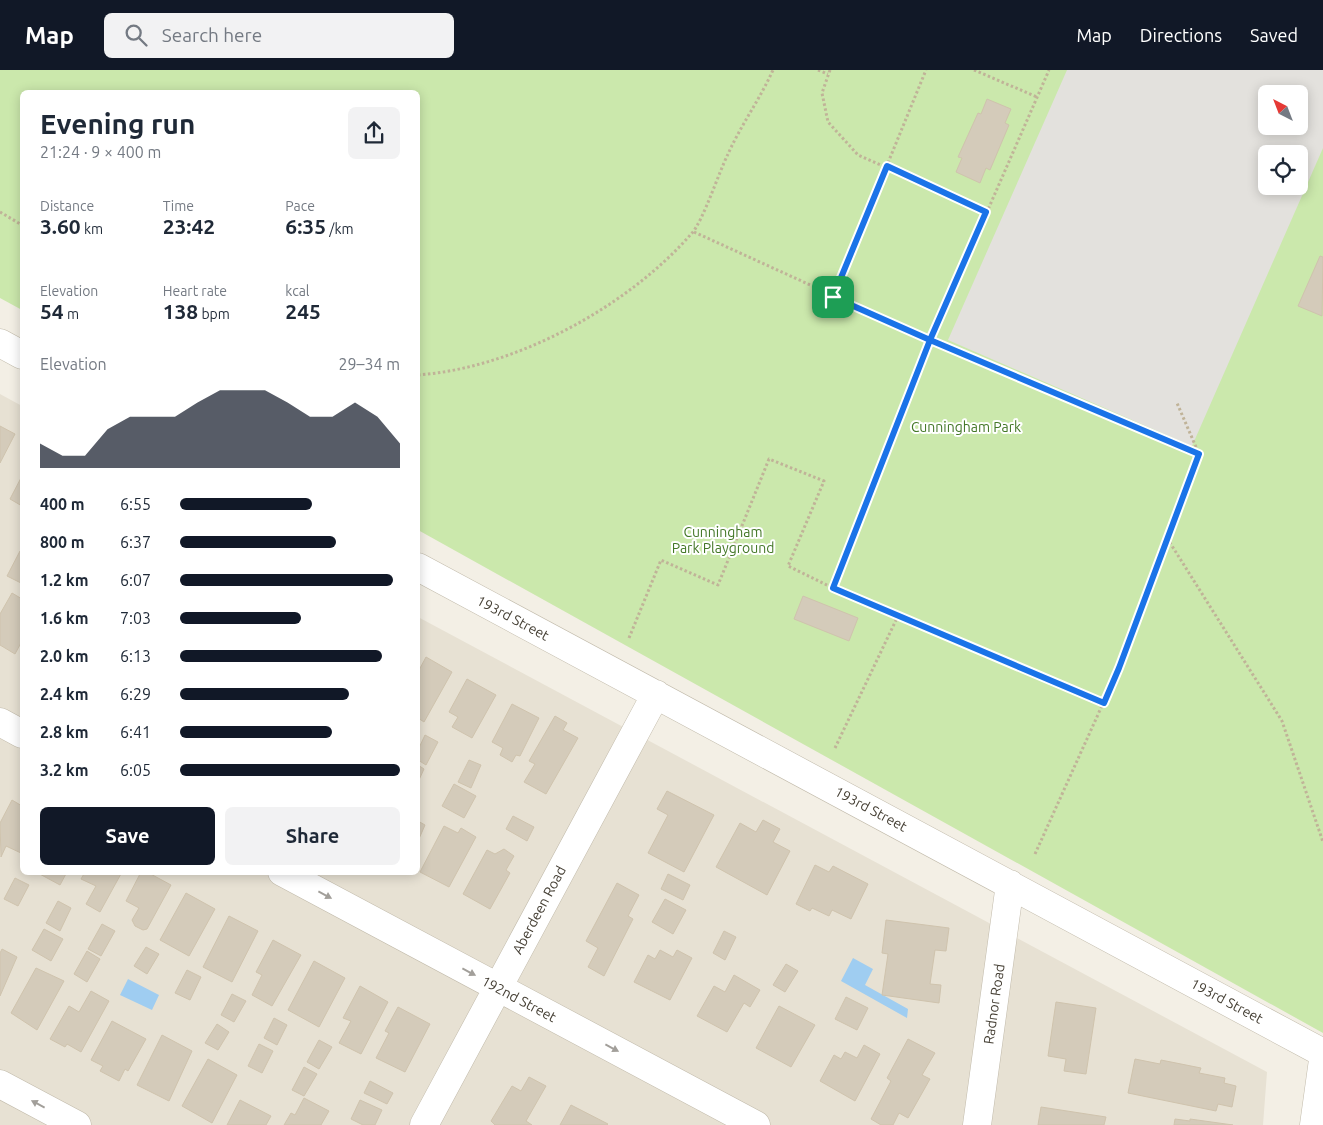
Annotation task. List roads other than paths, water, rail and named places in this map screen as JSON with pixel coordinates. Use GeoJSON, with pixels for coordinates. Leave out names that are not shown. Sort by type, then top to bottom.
{"type":"FeatureCollection","features":[{"type":"Feature","properties":{"kind":"street"},"geometry":{"type":"LineString","coordinates":[[0,343],[20,354]]}},
{"type":"Feature","properties":{"kind":"street","name":"193rd Street"},"geometry":{"type":"LineString","coordinates":[[420,568],[1323,1053]]}},
{"type":"Feature","properties":{"kind":"street","name":"Aberdeen Road"},"geometry":{"type":"LineString","coordinates":[[424,1125],[656,694]]}},
{"type":"Feature","properties":{"kind":"street"},"geometry":{"type":"LineString","coordinates":[[0,722],[20,733]]}},
{"type":"Feature","properties":{"kind":"street","name":"192nd Street"},"geometry":{"type":"LineString","coordinates":[[288,875],[756,1125]]}},
{"type":"Feature","properties":{"kind":"street","name":"Radnor Road"},"geometry":{"type":"LineString","coordinates":[[977,1125],[1010,884]]}},
{"type":"Feature","properties":{"kind":"street"},"geometry":{"type":"LineString","coordinates":[[1314,1125],[1323,1060]]}},
{"type":"Feature","properties":{"kind":"street"},"geometry":{"type":"LineString","coordinates":[[0,1084],[77,1125]]}},
{"type":"Feature","properties":{"kind":"water"},"geometry":{"type":"Polygon","coordinates":[[[853,958],[873,969],[865,985],[908,1009],[907,1018],[841,981],[853,958]]]}},
{"type":"Feature","properties":{"kind":"water"},"geometry":{"type":"Polygon","coordinates":[[[128,979],[159,995],[152,1010],[120,995],[128,979]]]}},
{"type":"Feature","properties":{"kind":"park label","name":"Cunningham Park"},"geometry":{"type":"Point","coordinates":[966,427]}},
{"type":"Feature","properties":{"kind":"park label","name":"Cunningham Park Playground"},"geometry":{"type":"Point","coordinates":[723,540]}}]}
